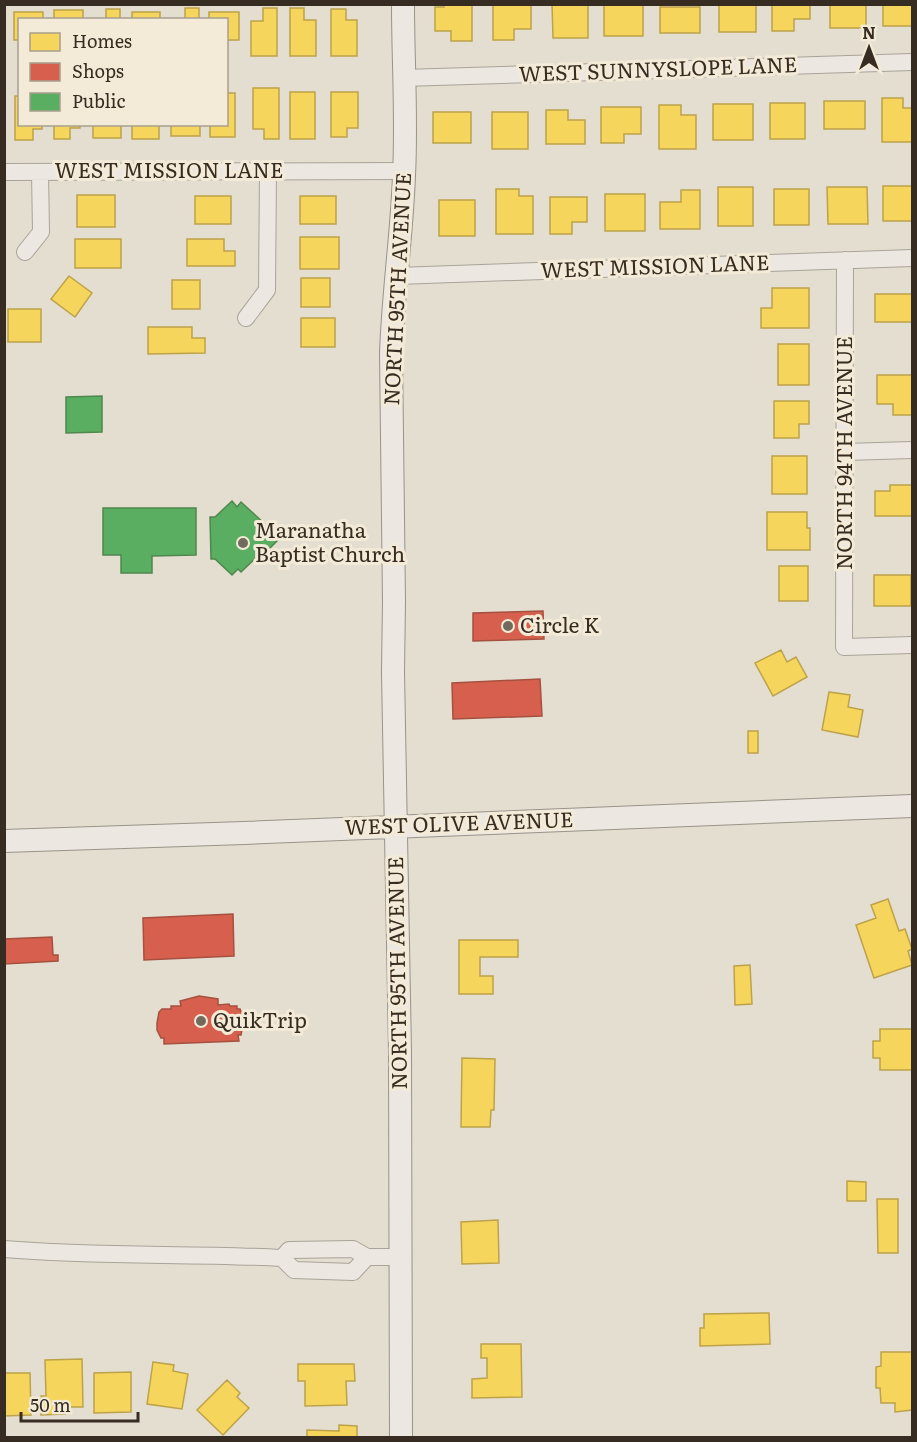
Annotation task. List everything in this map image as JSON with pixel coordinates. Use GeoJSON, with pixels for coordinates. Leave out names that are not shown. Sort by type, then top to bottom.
{"type":"FeatureCollection","features":[{"type":"Feature","properties":{"kind":"street","name":"NORTH 95TH AVENUE"},"geometry":{"type":"LineString","coordinates":[[401,1437],[400,1063],[391,353],[405,171],[403,4]]}},
{"type":"Feature","properties":{"kind":"street","name":"WEST SUNNYSLOPE LANE"},"geometry":{"type":"LineString","coordinates":[[403,78],[912,62]]}},
{"type":"Feature","properties":{"kind":"street"},"geometry":{"type":"LineString","coordinates":[[246,318],[267,290],[267,171]]}},
{"type":"Feature","properties":{"kind":"street","name":"WEST MISSION LANE"},"geometry":{"type":"LineString","coordinates":[[4,172],[405,171]]}},
{"type":"Feature","properties":{"kind":"street"},"geometry":{"type":"LineString","coordinates":[[25,252],[41,232],[40,172]]}},
{"type":"Feature","properties":{"kind":"street","name":"WEST MISSION LANE"},"geometry":{"type":"LineString","coordinates":[[397,276],[912,258]]}},
{"type":"Feature","properties":{"kind":"street","name":"NORTH 94TH AVENUE"},"geometry":{"type":"LineString","coordinates":[[845,260],[844,647],[912,645]]}},
{"type":"Feature","properties":{"kind":"street"},"geometry":{"type":"LineString","coordinates":[[845,452],[912,450]]}},
{"type":"Feature","properties":{"kind":"street","name":"WEST OLIVE AVENUE"},"geometry":{"type":"LineString","coordinates":[[4,840],[912,806]]}},
{"type":"Feature","properties":{"kind":"street"},"geometry":{"type":"LineString","coordinates":[[4,1249],[119,1256],[249,1255],[282,1258],[294,1270],[353,1272],[367,1257]]}},
{"type":"Feature","properties":{"kind":"street"},"geometry":{"type":"LineString","coordinates":[[282,1258],[289,1250],[353,1249],[367,1257],[401,1257]]}},
{"type":"Feature","properties":{"kind":"building: Homes"},"geometry":{"type":"Polygon","coordinates":[[[444,4],[472,4],[472,41],[451,41],[451,31],[435,31],[435,7],[444,7],[444,4]]]}},
{"type":"Feature","properties":{"kind":"building: Homes"},"geometry":{"type":"Polygon","coordinates":[[[493,4],[531,5],[531,29],[514,29],[514,40],[493,40],[493,4]]]}},
{"type":"Feature","properties":{"kind":"building: Homes"},"geometry":{"type":"Polygon","coordinates":[[[552,4],[588,4],[588,38],[553,38],[552,4]]]}},
{"type":"Feature","properties":{"kind":"building: Homes"},"geometry":{"type":"Polygon","coordinates":[[[604,4],[643,4],[643,36],[604,36],[604,4]]]}},
{"type":"Feature","properties":{"kind":"building: Homes"},"geometry":{"type":"Polygon","coordinates":[[[719,4],[756,4],[756,32],[719,32],[719,4]]]}},
{"type":"Feature","properties":{"kind":"building: Homes"},"geometry":{"type":"Polygon","coordinates":[[[772,4],[810,4],[810,19],[794,19],[794,31],[772,31],[772,4]]]}},
{"type":"Feature","properties":{"kind":"building: Homes"},"geometry":{"type":"Polygon","coordinates":[[[830,4],[866,4],[866,28],[830,28],[830,4]]]}},
{"type":"Feature","properties":{"kind":"building: Homes"},"geometry":{"type":"Polygon","coordinates":[[[883,4],[912,4],[912,26],[883,26],[883,4]]]}},
{"type":"Feature","properties":{"kind":"building: Homes"},"geometry":{"type":"Polygon","coordinates":[[[660,7],[700,7],[700,33],[660,33],[660,7]]]}},
{"type":"Feature","properties":{"kind":"building: Homes"},"geometry":{"type":"Polygon","coordinates":[[[185,8],[199,8],[199,18],[185,18],[185,8]]]}},
{"type":"Feature","properties":{"kind":"building: Homes"},"geometry":{"type":"Polygon","coordinates":[[[263,8],[277,8],[277,56],[251,56],[251,21],[263,21],[263,8]]]}},
{"type":"Feature","properties":{"kind":"building: Homes"},"geometry":{"type":"Polygon","coordinates":[[[290,8],[304,8],[304,20],[316,20],[316,56],[290,56],[290,8]]]}},
{"type":"Feature","properties":{"kind":"building: Homes"},"geometry":{"type":"Polygon","coordinates":[[[106,9],[120,9],[120,18],[106,18],[106,9]]]}},
{"type":"Feature","properties":{"kind":"building: Homes"},"geometry":{"type":"Polygon","coordinates":[[[331,9],[346,9],[346,20],[357,20],[357,56],[331,56],[331,9]]]}},
{"type":"Feature","properties":{"kind":"building: Homes"},"geometry":{"type":"Polygon","coordinates":[[[54,10],[83,10],[83,18],[54,18],[54,10]]]}},
{"type":"Feature","properties":{"kind":"building: Homes"},"geometry":{"type":"Polygon","coordinates":[[[14,12],[43,12],[43,18],[18,18],[18,40],[14,40],[14,12]]]}},
{"type":"Feature","properties":{"kind":"building: Homes"},"geometry":{"type":"Polygon","coordinates":[[[132,12],[160,12],[160,18],[132,18],[132,12]]]}},
{"type":"Feature","properties":{"kind":"building: Homes"},"geometry":{"type":"Polygon","coordinates":[[[209,12],[239,12],[239,40],[228,40],[228,18],[209,18],[209,12]]]}},
{"type":"Feature","properties":{"kind":"building: Homes"},"geometry":{"type":"Polygon","coordinates":[[[253,88],[279,88],[279,139],[264,139],[264,129],[253,129],[253,88]]]}},
{"type":"Feature","properties":{"kind":"building: Homes"},"geometry":{"type":"Polygon","coordinates":[[[290,92],[315,92],[315,139],[290,139],[290,92]]]}},
{"type":"Feature","properties":{"kind":"building: Homes"},"geometry":{"type":"Polygon","coordinates":[[[331,92],[358,92],[358,128],[347,128],[347,137],[331,137],[331,92]]]}},
{"type":"Feature","properties":{"kind":"building: Homes"},"geometry":{"type":"Polygon","coordinates":[[[228,93],[235,93],[235,137],[210,137],[210,126],[228,126],[228,93]]]}},
{"type":"Feature","properties":{"kind":"building: Homes"},"geometry":{"type":"Polygon","coordinates":[[[15,96],[18,96],[18,126],[42,126],[42,129],[33,129],[33,140],[15,140],[15,96]]]}},
{"type":"Feature","properties":{"kind":"building: Homes"},"geometry":{"type":"Polygon","coordinates":[[[882,98],[903,98],[903,108],[912,108],[912,142],[882,142],[882,98]]]}},
{"type":"Feature","properties":{"kind":"building: Homes"},"geometry":{"type":"Polygon","coordinates":[[[824,101],[865,101],[865,129],[824,129],[824,101]]]}},
{"type":"Feature","properties":{"kind":"building: Homes"},"geometry":{"type":"Polygon","coordinates":[[[770,103],[805,103],[805,139],[770,139],[770,103]]]}},
{"type":"Feature","properties":{"kind":"building: Homes"},"geometry":{"type":"Polygon","coordinates":[[[713,104],[753,104],[753,140],[713,140],[713,104]]]}},
{"type":"Feature","properties":{"kind":"building: Homes"},"geometry":{"type":"Polygon","coordinates":[[[659,105],[681,105],[681,115],[696,115],[696,149],[659,149],[659,105]]]}},
{"type":"Feature","properties":{"kind":"building: Homes"},"geometry":{"type":"Polygon","coordinates":[[[601,107],[641,107],[641,134],[624,134],[624,143],[601,143],[601,107]]]}},
{"type":"Feature","properties":{"kind":"building: Homes"},"geometry":{"type":"Polygon","coordinates":[[[546,110],[568,110],[568,120],[585,120],[585,144],[546,144],[546,110]]]}},
{"type":"Feature","properties":{"kind":"building: Homes"},"geometry":{"type":"Polygon","coordinates":[[[433,112],[471,112],[471,143],[433,143],[433,112]]]}},
{"type":"Feature","properties":{"kind":"building: Homes"},"geometry":{"type":"Polygon","coordinates":[[[492,112],[528,112],[528,149],[492,149],[492,112]]]}},
{"type":"Feature","properties":{"kind":"building: Homes"},"geometry":{"type":"Polygon","coordinates":[[[54,126],[80,126],[80,128],[70,128],[70,139],[54,139],[54,126]]]}},
{"type":"Feature","properties":{"kind":"building: Homes"},"geometry":{"type":"Polygon","coordinates":[[[93,126],[121,126],[121,138],[93,138],[93,126]]]}},
{"type":"Feature","properties":{"kind":"building: Homes"},"geometry":{"type":"Polygon","coordinates":[[[132,126],[159,126],[159,139],[132,139],[132,126]]]}},
{"type":"Feature","properties":{"kind":"building: Homes"},"geometry":{"type":"Polygon","coordinates":[[[171,126],[200,126],[200,136],[171,136],[171,126]]]}},
{"type":"Feature","properties":{"kind":"building: Homes"},"geometry":{"type":"Polygon","coordinates":[[[883,186],[912,186],[912,221],[883,221],[883,186]]]}},
{"type":"Feature","properties":{"kind":"building: Homes"},"geometry":{"type":"Polygon","coordinates":[[[718,187],[753,187],[753,226],[718,226],[718,187]]]}},
{"type":"Feature","properties":{"kind":"building: Homes"},"geometry":{"type":"Polygon","coordinates":[[[827,187],[867,187],[868,224],[828,224],[827,187]]]}},
{"type":"Feature","properties":{"kind":"building: Homes"},"geometry":{"type":"Polygon","coordinates":[[[496,189],[519,189],[519,196],[533,196],[533,234],[496,234],[496,189]]]}},
{"type":"Feature","properties":{"kind":"building: Homes"},"geometry":{"type":"Polygon","coordinates":[[[774,189],[809,189],[809,225],[774,225],[774,189]]]}},
{"type":"Feature","properties":{"kind":"building: Homes"},"geometry":{"type":"Polygon","coordinates":[[[681,190],[700,190],[700,229],[660,229],[660,202],[681,202],[681,190]]]}},
{"type":"Feature","properties":{"kind":"building: Homes"},"geometry":{"type":"Polygon","coordinates":[[[605,194],[645,194],[645,231],[605,231],[605,194]]]}},
{"type":"Feature","properties":{"kind":"building: Homes"},"geometry":{"type":"Polygon","coordinates":[[[77,195],[115,195],[115,227],[77,227],[77,195]]]}},
{"type":"Feature","properties":{"kind":"building: Homes"},"geometry":{"type":"Polygon","coordinates":[[[195,196],[231,196],[231,224],[195,224],[195,196]]]}},
{"type":"Feature","properties":{"kind":"building: Homes"},"geometry":{"type":"Polygon","coordinates":[[[300,196],[336,196],[336,224],[300,224],[300,196]]]}},
{"type":"Feature","properties":{"kind":"building: Homes"},"geometry":{"type":"Polygon","coordinates":[[[550,197],[587,197],[587,222],[572,222],[572,234],[550,234],[550,197]]]}},
{"type":"Feature","properties":{"kind":"building: Homes"},"geometry":{"type":"Polygon","coordinates":[[[439,200],[475,200],[475,236],[439,236],[439,200]]]}},
{"type":"Feature","properties":{"kind":"building: Homes"},"geometry":{"type":"Polygon","coordinates":[[[300,237],[339,237],[339,269],[300,269],[300,237]]]}},
{"type":"Feature","properties":{"kind":"building: Homes"},"geometry":{"type":"Polygon","coordinates":[[[75,239],[121,239],[121,268],[75,268],[75,239]]]}},
{"type":"Feature","properties":{"kind":"building: Homes"},"geometry":{"type":"Polygon","coordinates":[[[187,239],[224,239],[224,251],[235,251],[235,266],[187,266],[187,239]]]}},
{"type":"Feature","properties":{"kind":"building: Homes"},"geometry":{"type":"Polygon","coordinates":[[[69,276],[92,293],[75,317],[51,299],[69,276]]]}},
{"type":"Feature","properties":{"kind":"building: Homes"},"geometry":{"type":"Polygon","coordinates":[[[301,278],[330,278],[330,307],[301,307],[301,278]]]}},
{"type":"Feature","properties":{"kind":"building: Homes"},"geometry":{"type":"Polygon","coordinates":[[[172,280],[200,280],[200,309],[172,309],[172,280]]]}},
{"type":"Feature","properties":{"kind":"building: Homes"},"geometry":{"type":"Polygon","coordinates":[[[772,288],[809,288],[809,328],[761,328],[761,308],[772,308],[772,288]]]}},
{"type":"Feature","properties":{"kind":"building: Homes"},"geometry":{"type":"Polygon","coordinates":[[[875,294],[912,294],[912,322],[875,322],[875,294]]]}},
{"type":"Feature","properties":{"kind":"building: Homes"},"geometry":{"type":"Polygon","coordinates":[[[8,309],[41,309],[41,342],[8,342],[8,309]]]}},
{"type":"Feature","properties":{"kind":"building: Homes"},"geometry":{"type":"Polygon","coordinates":[[[301,318],[335,318],[335,347],[301,347],[301,318]]]}},
{"type":"Feature","properties":{"kind":"building: Homes"},"geometry":{"type":"Polygon","coordinates":[[[148,327],[192,327],[192,338],[205,338],[205,353],[148,354],[148,327]]]}},
{"type":"Feature","properties":{"kind":"building: Homes"},"geometry":{"type":"Polygon","coordinates":[[[778,344],[809,344],[809,385],[778,385],[778,344]]]}},
{"type":"Feature","properties":{"kind":"building: Homes"},"geometry":{"type":"Polygon","coordinates":[[[877,375],[912,375],[912,415],[893,415],[893,404],[877,404],[877,375]]]}},
{"type":"Feature","properties":{"kind":"building: Homes"},"geometry":{"type":"Polygon","coordinates":[[[774,401],[809,401],[809,424],[799,424],[799,438],[774,438],[774,401]]]}},
{"type":"Feature","properties":{"kind":"building: Homes"},"geometry":{"type":"Polygon","coordinates":[[[772,456],[807,456],[807,494],[772,494],[772,456]]]}},
{"type":"Feature","properties":{"kind":"building: Homes"},"geometry":{"type":"Polygon","coordinates":[[[890,485],[912,485],[912,516],[875,516],[875,491],[890,491],[890,485]]]}},
{"type":"Feature","properties":{"kind":"building: Homes"},"geometry":{"type":"Polygon","coordinates":[[[767,512],[807,512],[810,550],[767,550],[767,512]]]}},
{"type":"Feature","properties":{"kind":"building: Homes"},"geometry":{"type":"Polygon","coordinates":[[[779,566],[808,566],[808,601],[779,601],[779,566]]]}},
{"type":"Feature","properties":{"kind":"building: Homes"},"geometry":{"type":"Polygon","coordinates":[[[874,575],[911,575],[911,606],[874,606],[874,575]]]}},
{"type":"Feature","properties":{"kind":"building: Homes"},"geometry":{"type":"Polygon","coordinates":[[[781,650],[787,662],[796,657],[807,677],[773,696],[755,663],[781,650]]]}},
{"type":"Feature","properties":{"kind":"building: Homes"},"geometry":{"type":"Polygon","coordinates":[[[829,692],[850,695],[848,707],[863,710],[858,737],[822,730],[829,692]]]}},
{"type":"Feature","properties":{"kind":"building: Homes"},"geometry":{"type":"Polygon","coordinates":[[[748,731],[758,731],[758,753],[748,753],[748,731]]]}},
{"type":"Feature","properties":{"kind":"building: Homes"},"geometry":{"type":"Polygon","coordinates":[[[888,899],[899,931],[905,929],[912,949],[908,951],[912,965],[874,978],[856,925],[876,918],[871,905],[888,899]]]}},
{"type":"Feature","properties":{"kind":"building: Homes"},"geometry":{"type":"Polygon","coordinates":[[[459,940],[518,940],[518,957],[480,957],[480,976],[493,976],[493,994],[459,994],[459,940]]]}},
{"type":"Feature","properties":{"kind":"building: Homes"},"geometry":{"type":"Polygon","coordinates":[[[750,965],[752,1004],[735,1005],[734,966],[750,965]]]}},
{"type":"Feature","properties":{"kind":"building: Homes"},"geometry":{"type":"Polygon","coordinates":[[[880,1029],[912,1029],[912,1070],[880,1070],[880,1058],[873,1058],[873,1041],[880,1041],[880,1029]]]}},
{"type":"Feature","properties":{"kind":"building: Homes"},"geometry":{"type":"Polygon","coordinates":[[[462,1058],[495,1059],[494,1110],[491,1110],[490,1127],[461,1127],[462,1058]]]}},
{"type":"Feature","properties":{"kind":"building: Homes"},"geometry":{"type":"Polygon","coordinates":[[[847,1181],[866,1182],[866,1201],[847,1201],[847,1181]]]}},
{"type":"Feature","properties":{"kind":"building: Homes"},"geometry":{"type":"Polygon","coordinates":[[[877,1199],[898,1199],[898,1253],[878,1253],[877,1199]]]}},
{"type":"Feature","properties":{"kind":"building: Homes"},"geometry":{"type":"Polygon","coordinates":[[[498,1220],[499,1263],[462,1264],[461,1222],[498,1220]]]}},
{"type":"Feature","properties":{"kind":"building: Homes"},"geometry":{"type":"Polygon","coordinates":[[[769,1313],[770,1344],[700,1346],[700,1328],[704,1328],[704,1314],[769,1313]]]}},
{"type":"Feature","properties":{"kind":"building: Homes"},"geometry":{"type":"Polygon","coordinates":[[[481,1344],[521,1344],[522,1397],[472,1398],[472,1379],[487,1378],[487,1358],[481,1358],[481,1344]]]}},
{"type":"Feature","properties":{"kind":"building: Homes"},"geometry":{"type":"Polygon","coordinates":[[[881,1352],[912,1352],[912,1410],[895,1412],[895,1403],[881,1403],[880,1388],[876,1388],[876,1367],[881,1366],[881,1352]]]}},
{"type":"Feature","properties":{"kind":"building: Homes"},"geometry":{"type":"Polygon","coordinates":[[[82,1359],[83,1407],[65,1407],[65,1414],[41,1415],[41,1396],[46,1396],[45,1360],[82,1359]]]}},
{"type":"Feature","properties":{"kind":"building: Homes"},"geometry":{"type":"Polygon","coordinates":[[[153,1362],[174,1365],[173,1371],[188,1374],[182,1409],[147,1404],[153,1362]]]}},
{"type":"Feature","properties":{"kind":"building: Homes"},"geometry":{"type":"Polygon","coordinates":[[[298,1364],[354,1364],[355,1381],[346,1381],[347,1405],[305,1406],[305,1381],[298,1381],[298,1364]]]}},
{"type":"Feature","properties":{"kind":"building: Homes"},"geometry":{"type":"Polygon","coordinates":[[[131,1372],[131,1412],[94,1413],[94,1373],[131,1372]]]}},
{"type":"Feature","properties":{"kind":"building: Homes"},"geometry":{"type":"Polygon","coordinates":[[[4,1373],[30,1373],[31,1415],[4,1416],[4,1373]]]}},
{"type":"Feature","properties":{"kind":"building: Homes"},"geometry":{"type":"Polygon","coordinates":[[[227,1380],[240,1393],[237,1397],[249,1408],[223,1435],[197,1410],[227,1380]]]}},
{"type":"Feature","properties":{"kind":"building: Homes"},"geometry":{"type":"Polygon","coordinates":[[[339,1425],[357,1426],[357,1438],[307,1438],[307,1430],[339,1431],[339,1425]]]}},
{"type":"Feature","properties":{"kind":"building: Shops","name":"Circle K"},"geometry":{"type":"Polygon","coordinates":[[[543,611],[544,639],[473,641],[473,613],[543,611]]]}},
{"type":"Feature","properties":{"kind":"building: Shops","name":"Circle K"},"geometry":{"type":"Polygon","coordinates":[[[540,679],[542,716],[453,719],[452,683],[540,679]]]}},
{"type":"Feature","properties":{"kind":"building: Shops","name":"QuikTrip"},"geometry":{"type":"Polygon","coordinates":[[[233,914],[234,956],[144,960],[143,918],[233,914]]]}},
{"type":"Feature","properties":{"kind":"building: Shops"},"geometry":{"type":"Polygon","coordinates":[[[52,937],[53,955],[58,955],[58,961],[4,964],[4,939],[52,937]]]}},
{"type":"Feature","properties":{"kind":"building: Shops","name":"QuikTrip"},"geometry":{"type":"Polygon","coordinates":[[[199,996],[218,999],[218,1005],[229,1004],[240,1009],[244,1019],[241,1035],[238,1035],[239,1041],[164,1044],[164,1038],[161,1038],[157,1030],[159,1012],[162,1009],[171,1009],[171,1006],[181,1006],[180,1001],[199,996]]]}},
{"type":"Feature","properties":{"kind":"building: Public"},"geometry":{"type":"Polygon","coordinates":[[[102,396],[102,432],[66,433],[66,397],[102,396]]]}},
{"type":"Feature","properties":{"kind":"building: Public","name":"Maranatha Baptist Church"},"geometry":{"type":"Polygon","coordinates":[[[232,501],[237,507],[241,502],[280,538],[241,572],[238,569],[232,575],[215,559],[211,559],[210,517],[215,517],[232,501]]]}},
{"type":"Feature","properties":{"kind":"building: Public"},"geometry":{"type":"Polygon","coordinates":[[[103,508],[196,508],[196,555],[152,556],[152,573],[121,573],[121,555],[103,555],[103,508]]]}},
{"type":"Feature","properties":{"kind":"place","name":"Maranatha Baptist Church"},"geometry":{"type":"Point","coordinates":[243,543]}},
{"type":"Feature","properties":{"kind":"place","name":"Circle K"},"geometry":{"type":"Point","coordinates":[508,626]}},
{"type":"Feature","properties":{"kind":"place","name":"QuikTrip"},"geometry":{"type":"Point","coordinates":[201,1021]}}]}
